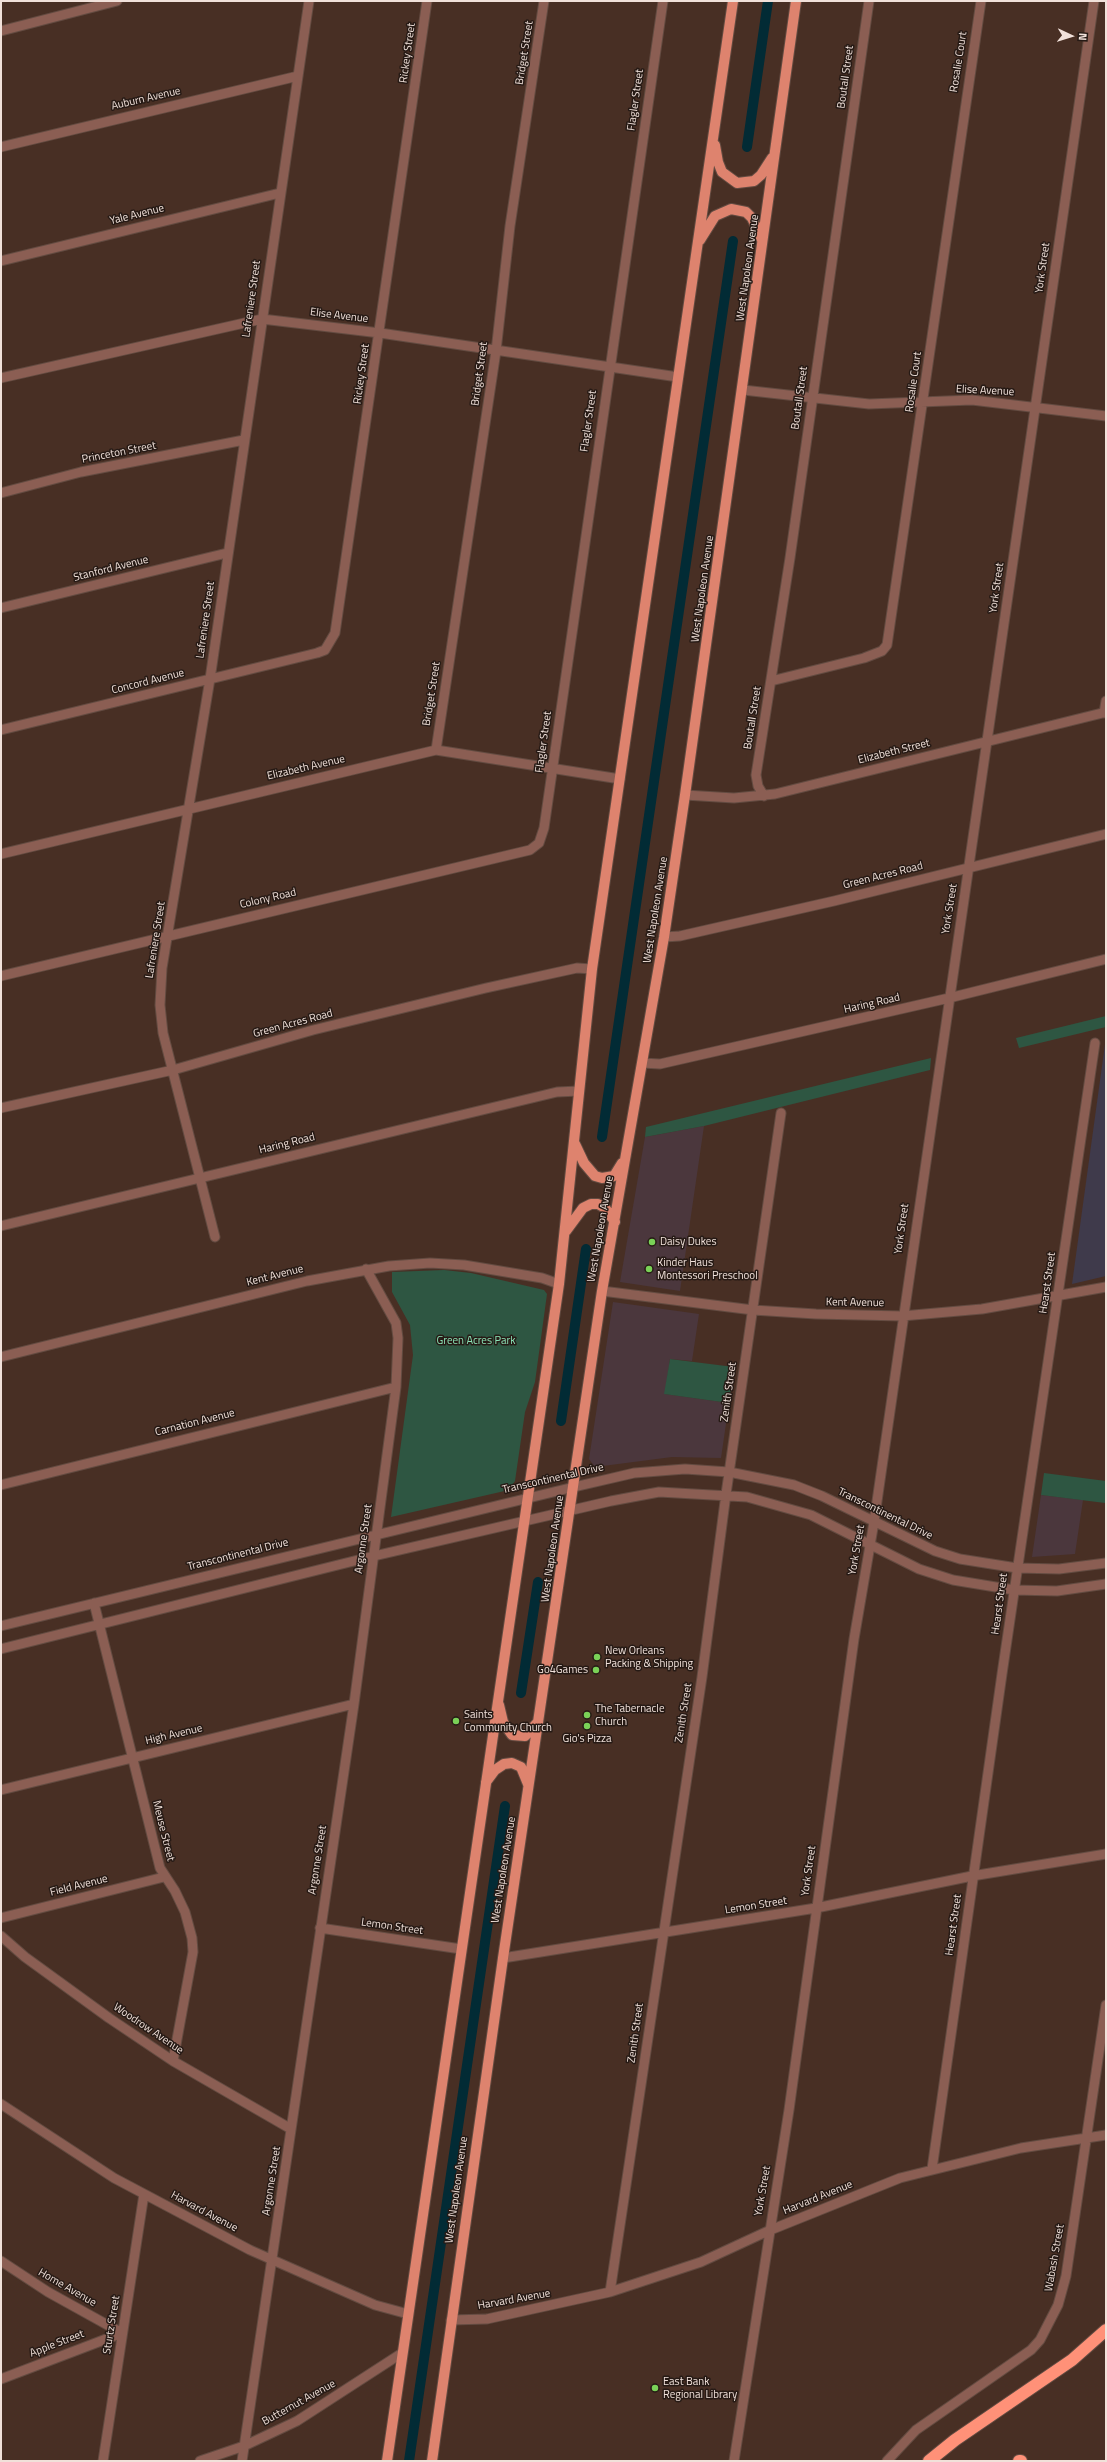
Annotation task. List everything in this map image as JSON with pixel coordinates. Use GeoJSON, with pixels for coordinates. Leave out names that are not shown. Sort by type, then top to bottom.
{"type":"FeatureCollection","features":[{"type":"Feature","properties":{"kind":"highway"},"geometry":{"type":"LineString","coordinates":[[930,2461],[955,2440],[1072,2360],[1106,2330]]}},
{"type":"Feature","properties":{"kind":"main road"},"geometry":{"type":"LineString","coordinates":[[387,2461],[523,1522],[559,1284],[592,970],[733,1]]}},
{"type":"Feature","properties":{"kind":"main road","name":"West Napoleon Avenue"},"geometry":{"type":"LineString","coordinates":[[432,2461],[503,1958],[571,1510],[602,1291],[664,937],[743,390],[796,1]]}},
{"type":"Feature","properties":{"kind":"main road"},"geometry":{"type":"LineString","coordinates":[[713,135],[718,162],[722,172],[737,183],[754,181],[768,166],[775,152]]}},
{"type":"Feature","properties":{"kind":"main road"},"geometry":{"type":"LineString","coordinates":[[697,246],[715,216],[731,209],[746,212],[752,218],[758,228],[763,244]]}},
{"type":"Feature","properties":{"kind":"main road"},"geometry":{"type":"LineString","coordinates":[[574,1142],[588,1170],[594,1176],[602,1178],[614,1176],[626,1156]]}},
{"type":"Feature","properties":{"kind":"main road"},"geometry":{"type":"LineString","coordinates":[[565,1232],[583,1208],[591,1204],[605,1208],[615,1222]]}},
{"type":"Feature","properties":{"kind":"main road"},"geometry":{"type":"LineString","coordinates":[[498,1697],[503,1722],[512,1735],[525,1736],[533,1730],[539,1721]]}},
{"type":"Feature","properties":{"kind":"main road"},"geometry":{"type":"LineString","coordinates":[[485,1784],[495,1770],[504,1764],[512,1763],[521,1767],[526,1775],[529,1790]]}},
{"type":"Feature","properties":{"kind":"street"},"geometry":{"type":"LineString","coordinates":[[1,31],[116,1]]}},
{"type":"Feature","properties":{"kind":"street","name":"Lafreniere Street"},"geometry":{"type":"LineString","coordinates":[[215,1238],[163,1033],[160,1005],[162,968],[190,809],[210,679],[309,1]]}},
{"type":"Feature","properties":{"kind":"street","name":"Rickey Street"},"geometry":{"type":"LineString","coordinates":[[323,651],[335,633],[428,1]]}},
{"type":"Feature","properties":{"kind":"street","name":"Bridget Street"},"geometry":{"type":"LineString","coordinates":[[436,750],[496,351],[510,226],[544,1]]}},
{"type":"Feature","properties":{"kind":"street","name":"Flagler Street"},"geometry":{"type":"LineString","coordinates":[[539,843],[542,836],[552,769],[663,1]]}},
{"type":"Feature","properties":{"kind":"street","name":"Boutall Street"},"geometry":{"type":"LineString","coordinates":[[764,796],[758,786],[756,775],[869,1]]}},
{"type":"Feature","properties":{"kind":"street","name":"Rosalie Court"},"geometry":{"type":"LineString","coordinates":[[770,681],[864,658],[882,651],[886,645],[981,1]]}},
{"type":"Feature","properties":{"kind":"street","name":"York Street"},"geometry":{"type":"LineString","coordinates":[[734,2461],[768,2231],[789,2110],[854,1639],[874,1522],[902,1316],[969,867],[1094,1]]}},
{"type":"Feature","properties":{"kind":"street","name":"Auburn Avenue"},"geometry":{"type":"LineString","coordinates":[[1,147],[298,76]]}},
{"type":"Feature","properties":{"kind":"street","name":"Yale Avenue"},"geometry":{"type":"LineString","coordinates":[[1,261],[280,193]]}},
{"type":"Feature","properties":{"kind":"street","name":"Elise Avenue"},"geometry":{"type":"LineString","coordinates":[[1,378],[262,319],[380,333],[678,377]]}},
{"type":"Feature","properties":{"kind":"street","name":"Elise Avenue"},"geometry":{"type":"LineString","coordinates":[[743,390],[811,399],[869,404],[972,400],[1036,406],[1106,416]]}},
{"type":"Feature","properties":{"kind":"street","name":"Princeton Street"},"geometry":{"type":"LineString","coordinates":[[1,493],[81,472],[244,440]]}},
{"type":"Feature","properties":{"kind":"street","name":"Stanford Avenue"},"geometry":{"type":"LineString","coordinates":[[1,608],[228,554]]}},
{"type":"Feature","properties":{"kind":"street","name":"Concord Avenue"},"geometry":{"type":"LineString","coordinates":[[1,730],[323,651]]}},
{"type":"Feature","properties":{"kind":"street"},"geometry":{"type":"LineString","coordinates":[[1105,712],[1106,701]]}},
{"type":"Feature","properties":{"kind":"street","name":"Elizabeth Street"},"geometry":{"type":"LineString","coordinates":[[685,795],[734,798],[764,796],[1105,712]]}},
{"type":"Feature","properties":{"kind":"street","name":"Elizabeth Avenue"},"geometry":{"type":"LineString","coordinates":[[1,854],[436,750],[620,779]]}},
{"type":"Feature","properties":{"kind":"street","name":"Green Acres Road"},"geometry":{"type":"LineString","coordinates":[[664,937],[680,936],[1106,834]]}},
{"type":"Feature","properties":{"kind":"street","name":"Colony Road"},"geometry":{"type":"LineString","coordinates":[[1,976],[167,935],[530,850],[539,843]]}},
{"type":"Feature","properties":{"kind":"street","name":"Haring Road"},"geometry":{"type":"LineString","coordinates":[[642,1063],[660,1064],[949,998],[1106,959]]}},
{"type":"Feature","properties":{"kind":"street","name":"Green Acres Road"},"geometry":{"type":"LineString","coordinates":[[1,1108],[173,1070],[313,1030],[486,988],[577,968],[592,970]]}},
{"type":"Feature","properties":{"kind":"street","name":"Hearst Street"},"geometry":{"type":"LineString","coordinates":[[932,2169],[972,1876],[1095,1043]]}},
{"type":"Feature","properties":{"kind":"street","name":"Haring Road"},"geometry":{"type":"LineString","coordinates":[[1,1226],[557,1092],[579,1091]]}},
{"type":"Feature","properties":{"kind":"street","name":"Zenith Street"},"geometry":{"type":"LineString","coordinates":[[610,2292],[662,1934],[702,1677],[729,1472],[781,1113]]}},
{"type":"Feature","properties":{"kind":"street","name":"Kent Avenue"},"geometry":{"type":"LineString","coordinates":[[1,1357],[307,1281],[366,1269],[430,1263],[464,1265],[542,1278],[559,1284]]}},
{"type":"Feature","properties":{"kind":"street","name":"Argonne Street"},"geometry":{"type":"LineString","coordinates":[[242,2461],[354,1704],[396,1387],[398,1338],[396,1323],[366,1269]]}},
{"type":"Feature","properties":{"kind":"street","name":"Kent Avenue"},"geometry":{"type":"LineString","coordinates":[[602,1291],[752,1310],[816,1314],[902,1316],[982,1309],[1058,1297],[1106,1287]]}},
{"type":"Feature","properties":{"kind":"street","name":"Carnation Avenue"},"geometry":{"type":"LineString","coordinates":[[1,1486],[396,1387]]}},
{"type":"Feature","properties":{"kind":"street","name":"Transcontinental Drive"},"geometry":{"type":"LineString","coordinates":[[1,1626],[574,1486],[634,1473],[685,1469],[729,1472],[794,1485],[822,1496],[934,1551],[960,1559],[1017,1568],[1059,1569],[1106,1563]]}},
{"type":"Feature","properties":{"kind":"street"},"geometry":{"type":"LineString","coordinates":[[1,1649],[374,1556],[571,1510],[658,1492],[726,1494],[748,1497],[811,1514],[919,1569],[953,1580],[1014,1590],[1057,1591],[1106,1584]]}},
{"type":"Feature","properties":{"kind":"street","name":"Meuse Street"},"geometry":{"type":"LineString","coordinates":[[94,1603],[132,1757],[164,1877],[175,1891],[185,1912],[193,1952],[173,2061]]}},
{"type":"Feature","properties":{"kind":"street","name":"High Avenue"},"geometry":{"type":"LineString","coordinates":[[1,1790],[354,1704]]}},
{"type":"Feature","properties":{"kind":"street","name":"Lemon Street"},"geometry":{"type":"LineString","coordinates":[[503,1958],[662,1934],[816,1908],[972,1876],[1106,1854]]}},
{"type":"Feature","properties":{"kind":"street","name":"Field Avenue"},"geometry":{"type":"LineString","coordinates":[[1,1918],[164,1877]]}},
{"type":"Feature","properties":{"kind":"street","name":"Lemon Street"},"geometry":{"type":"LineString","coordinates":[[320,1928],[461,1949]]}},
{"type":"Feature","properties":{"kind":"street","name":"Woodrow Avenue"},"geometry":{"type":"LineString","coordinates":[[1,1936],[25,1957],[173,2061],[291,2129]]}},
{"type":"Feature","properties":{"kind":"street","name":"Wabash Street"},"geometry":{"type":"LineString","coordinates":[[887,2461],[916,2430],[1025,2355],[1040,2340],[1058,2306],[1066,2276],[1106,2005]]}},
{"type":"Feature","properties":{"kind":"street","name":"Harvard Avenue"},"geometry":{"type":"LineString","coordinates":[[1,2104],[114,2178],[144,2194],[272,2260],[374,2304],[408,2314]]}},
{"type":"Feature","properties":{"kind":"street","name":"Harvard Avenue"},"geometry":{"type":"LineString","coordinates":[[451,2320],[487,2319],[610,2292],[702,2262],[768,2231],[900,2178],[1021,2148],[1106,2136]]}},
{"type":"Feature","properties":{"kind":"street","name":"Sturtz Street"},"geometry":{"type":"LineString","coordinates":[[103,2461],[144,2194]]}},
{"type":"Feature","properties":{"kind":"street","name":"Home Avenue"},"geometry":{"type":"LineString","coordinates":[[1,2261],[48,2292],[122,2333]]}},
{"type":"Feature","properties":{"kind":"street","name":"Apple Street"},"geometry":{"type":"LineString","coordinates":[[1,2378],[122,2333]]}},
{"type":"Feature","properties":{"kind":"street","name":"Butternut Avenue"},"geometry":{"type":"LineString","coordinates":[[200,2461],[244,2446],[297,2421],[402,2353]]}},
{"type":"Feature","properties":{"kind":"shaded area"},"geometry":{"type":"Polygon","coordinates":[[[1106,1037],[1106,1276],[1072,1284],[1106,1037]]]}},
{"type":"Feature","properties":{"kind":"shaded area"},"geometry":{"type":"Polygon","coordinates":[[[704,1126],[680,1291],[620,1282],[645,1137],[704,1126]]]}},
{"type":"Feature","properties":{"kind":"shaded area"},"geometry":{"type":"Polygon","coordinates":[[[613,1302],[699,1314],[692,1361],[670,1359],[665,1394],[729,1403],[721,1458],[672,1457],[595,1467],[589,1459],[613,1302]]]}},
{"type":"Feature","properties":{"kind":"shaded area"},"geometry":{"type":"Polygon","coordinates":[[[1041,1495],[1083,1500],[1075,1554],[1032,1557],[1041,1495]]]}},
{"type":"Feature","properties":{"kind":"green space"},"geometry":{"type":"Polygon","coordinates":[[[1106,1016],[1106,1027],[1019,1048],[1016,1038],[1106,1016]]]}},
{"type":"Feature","properties":{"kind":"green space"},"geometry":{"type":"Polygon","coordinates":[[[931,1058],[930,1070],[704,1126],[645,1137],[646,1127],[931,1058]]]}},
{"type":"Feature","properties":{"kind":"green space","name":"Green Acres Park"},"geometry":{"type":"Polygon","coordinates":[[[444,1270],[471,1273],[544,1290],[547,1294],[535,1382],[525,1412],[515,1481],[509,1490],[391,1517],[413,1355],[410,1325],[392,1292],[392,1272],[444,1270]]]}},
{"type":"Feature","properties":{"kind":"green space"},"geometry":{"type":"Polygon","coordinates":[[[670,1359],[734,1367],[729,1403],[664,1394],[670,1359]]]}},
{"type":"Feature","properties":{"kind":"green space"},"geometry":{"type":"Polygon","coordinates":[[[1044,1473],[1106,1481],[1105,1503],[1041,1495],[1044,1473]]]}},
{"type":"Feature","properties":{"kind":"waterway"},"geometry":{"type":"LineString","coordinates":[[747,147],[768,1]]}},
{"type":"Feature","properties":{"kind":"waterway"},"geometry":{"type":"LineString","coordinates":[[602,1137],[733,241]]}},
{"type":"Feature","properties":{"kind":"waterway"},"geometry":{"type":"LineString","coordinates":[[561,1421],[586,1249]]}},
{"type":"Feature","properties":{"kind":"waterway"},"geometry":{"type":"LineString","coordinates":[[521,1693],[538,1582]]}},
{"type":"Feature","properties":{"kind":"waterway"},"geometry":{"type":"LineString","coordinates":[[409,2461],[505,1806]]}},
{"type":"Feature","properties":{"kind":"place","name":"Daisy Dukes"},"geometry":{"type":"Point","coordinates":[652,1242]}},
{"type":"Feature","properties":{"kind":"place","name":"Kinder Haus Montessori Preschool"},"geometry":{"type":"Point","coordinates":[649,1269]}},
{"type":"Feature","properties":{"kind":"place","name":"New Orleans Packing & Shipping"},"geometry":{"type":"Point","coordinates":[597,1657]}},
{"type":"Feature","properties":{"kind":"place","name":"Go4Games"},"geometry":{"type":"Point","coordinates":[596,1670]}},
{"type":"Feature","properties":{"kind":"place","name":"The Tabernacle Church"},"geometry":{"type":"Point","coordinates":[587,1715]}},
{"type":"Feature","properties":{"kind":"place","name":"Saints Community Church"},"geometry":{"type":"Point","coordinates":[456,1721]}},
{"type":"Feature","properties":{"kind":"place","name":"Gio's Pizza"},"geometry":{"type":"Point","coordinates":[587,1726]}},
{"type":"Feature","properties":{"kind":"place","name":"East Bank Regional Library"},"geometry":{"type":"Point","coordinates":[655,2388]}}]}
